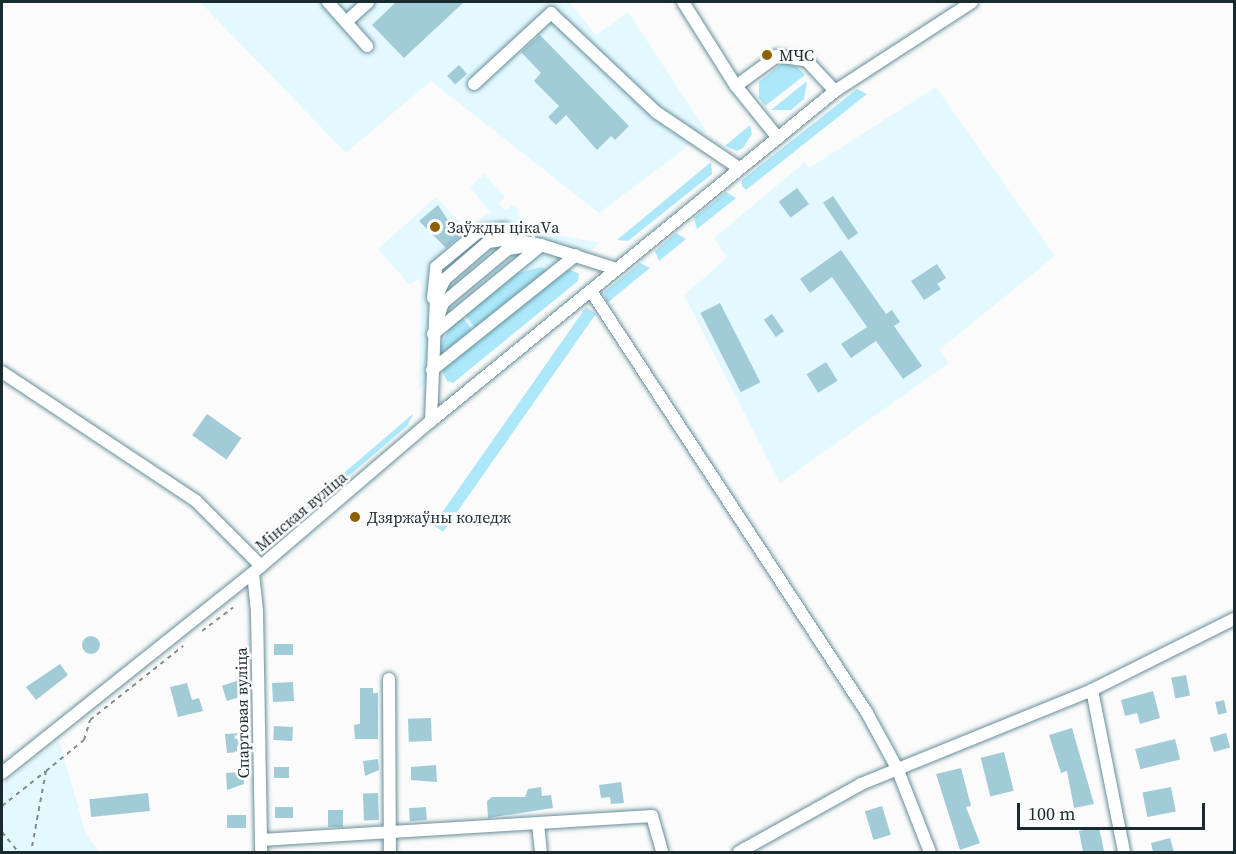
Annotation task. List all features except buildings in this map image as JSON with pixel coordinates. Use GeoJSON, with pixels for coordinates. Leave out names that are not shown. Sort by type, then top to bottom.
{"type":"FeatureCollection","features":[{"type":"Feature","properties":{"kind":"street"},"geometry":{"type":"LineString","coordinates":[[328,2],[366,46]]}},
{"type":"Feature","properties":{"kind":"street"},"geometry":{"type":"LineString","coordinates":[[346,22],[368,2]]}},
{"type":"Feature","properties":{"kind":"street"},"geometry":{"type":"LineString","coordinates":[[683,2],[736,86],[777,138]]}},
{"type":"Feature","properties":{"kind":"street","name":"Мінская вуліца"},"geometry":{"type":"LineString","coordinates":[[2,773],[257,570],[431,421],[835,91],[972,2]]}},
{"type":"Feature","properties":{"kind":"street"},"geometry":{"type":"LineString","coordinates":[[474,84],[551,13],[656,112],[739,168]]}},
{"type":"Feature","properties":{"kind":"street"},"geometry":{"type":"LineString","coordinates":[[736,86],[777,56],[807,61],[835,91]]}},
{"type":"Feature","properties":{"kind":"street"},"geometry":{"type":"LineString","coordinates":[[431,421],[436,298],[445,279],[488,242],[510,238],[576,255],[616,269]]}},
{"type":"Feature","properties":{"kind":"street"},"geometry":{"type":"LineString","coordinates":[[433,334],[541,245]]}},
{"type":"Feature","properties":{"kind":"street"},"geometry":{"type":"LineString","coordinates":[[432,370],[576,255]]}},
{"type":"Feature","properties":{"kind":"street"},"geometry":{"type":"LineString","coordinates":[[591,291],[867,713],[897,768],[930,852]]}},
{"type":"Feature","properties":{"kind":"street"},"geometry":{"type":"LineString","coordinates":[[2,372],[196,501],[257,570]]}},
{"type":"Feature","properties":{"kind":"street","name":"Спартовая вуліца"},"geometry":{"type":"LineString","coordinates":[[257,570],[261,846]]}},
{"type":"Feature","properties":{"kind":"street"},"geometry":{"type":"LineString","coordinates":[[739,852],[861,784],[1092,690],[1234,619]]}},
{"type":"Feature","properties":{"kind":"street"},"geometry":{"type":"LineString","coordinates":[[389,679],[390,852]]}},
{"type":"Feature","properties":{"kind":"street"},"geometry":{"type":"LineString","coordinates":[[1092,690],[1124,852]]}},
{"type":"Feature","properties":{"kind":"street"},"geometry":{"type":"LineString","coordinates":[[261,846],[389,834],[652,816],[662,852]]}},
{"type":"Feature","properties":{"kind":"street"},"geometry":{"type":"LineString","coordinates":[[538,824],[540,852]]}},
{"type":"Feature","properties":{"kind":"path"},"geometry":{"type":"LineString","coordinates":[[2,806],[84,740],[90,720],[233,608]]}},
{"type":"Feature","properties":{"kind":"path"},"geometry":{"type":"LineString","coordinates":[[31,852],[46,771]]}},
{"type":"Feature","properties":{"kind":"path"},"geometry":{"type":"LineString","coordinates":[[2,832],[18,852]]}},
{"type":"Feature","properties":{"kind":"shaded area"},"geometry":{"type":"Polygon","coordinates":[[[200,2],[569,2],[596,35],[628,12],[707,132],[599,213],[431,81],[346,153],[200,2]]]}},
{"type":"Feature","properties":{"kind":"shaded area"},"geometry":{"type":"Polygon","coordinates":[[[782,63],[797,67],[805,75],[765,106],[759,98],[759,82],[782,63]]]}},
{"type":"Feature","properties":{"kind":"shaded area"},"geometry":{"type":"Polygon","coordinates":[[[807,81],[804,99],[791,110],[771,110],[807,81]]]}},
{"type":"Feature","properties":{"kind":"shaded area"},"geometry":{"type":"Polygon","coordinates":[[[936,87],[1055,256],[939,350],[949,363],[780,483],[684,295],[727,258],[714,238],[805,162],[809,168],[936,87]]]}},
{"type":"Feature","properties":{"kind":"shaded area"},"geometry":{"type":"Polygon","coordinates":[[[857,89],[867,94],[746,190],[742,186],[742,180],[857,89]]]}},
{"type":"Feature","properties":{"kind":"shaded area"},"geometry":{"type":"Polygon","coordinates":[[[750,125],[752,134],[743,148],[737,151],[725,146],[750,125]]]}},
{"type":"Feature","properties":{"kind":"shaded area"},"geometry":{"type":"Polygon","coordinates":[[[711,162],[712,174],[628,241],[617,240],[711,162]]]}},
{"type":"Feature","properties":{"kind":"shaded area"},"geometry":{"type":"Polygon","coordinates":[[[484,174],[505,197],[499,203],[504,209],[508,210],[511,205],[519,209],[517,215],[543,232],[600,243],[419,389],[421,282],[418,279],[410,285],[378,249],[436,197],[466,229],[490,212],[470,187],[484,174]]]}},
{"type":"Feature","properties":{"kind":"shaded area"},"geometry":{"type":"Polygon","coordinates":[[[726,192],[736,198],[697,229],[694,218],[726,192]]]}},
{"type":"Feature","properties":{"kind":"shaded area"},"geometry":{"type":"Polygon","coordinates":[[[676,233],[686,239],[659,261],[655,251],[676,233]]]}},
{"type":"Feature","properties":{"kind":"shaded area"},"geometry":{"type":"Polygon","coordinates":[[[640,263],[650,268],[607,303],[604,292],[640,263]]]}},
{"type":"Feature","properties":{"kind":"shaded area"},"geometry":{"type":"Polygon","coordinates":[[[541,267],[549,271],[475,328],[464,313],[510,275],[541,267]]]}},
{"type":"Feature","properties":{"kind":"shaded area"},"geometry":{"type":"Polygon","coordinates":[[[567,268],[579,274],[578,281],[453,383],[447,381],[442,370],[567,268]]]}},
{"type":"Feature","properties":{"kind":"shaded area"},"geometry":{"type":"Polygon","coordinates":[[[586,307],[596,314],[443,532],[433,525],[586,307]]]}},
{"type":"Feature","properties":{"kind":"shaded area"},"geometry":{"type":"Polygon","coordinates":[[[461,315],[472,330],[442,355],[440,348],[452,323],[461,315]]]}},
{"type":"Feature","properties":{"kind":"shaded area"},"geometry":{"type":"Polygon","coordinates":[[[414,413],[407,426],[288,528],[276,531],[414,413]]]}},
{"type":"Feature","properties":{"kind":"shaded area"},"geometry":{"type":"Polygon","coordinates":[[[59,740],[86,834],[99,852],[2,852],[2,785],[59,740]]]}},
{"type":"Feature","properties":{"kind":"place","name":"МЧС"},"geometry":{"type":"Point","coordinates":[767,55]}},
{"type":"Feature","properties":{"kind":"place","name":"Заўжды цікаVа"},"geometry":{"type":"Point","coordinates":[435,227]}},
{"type":"Feature","properties":{"kind":"place","name":"Дзяржаўны коледж"},"geometry":{"type":"Point","coordinates":[355,517]}}]}
